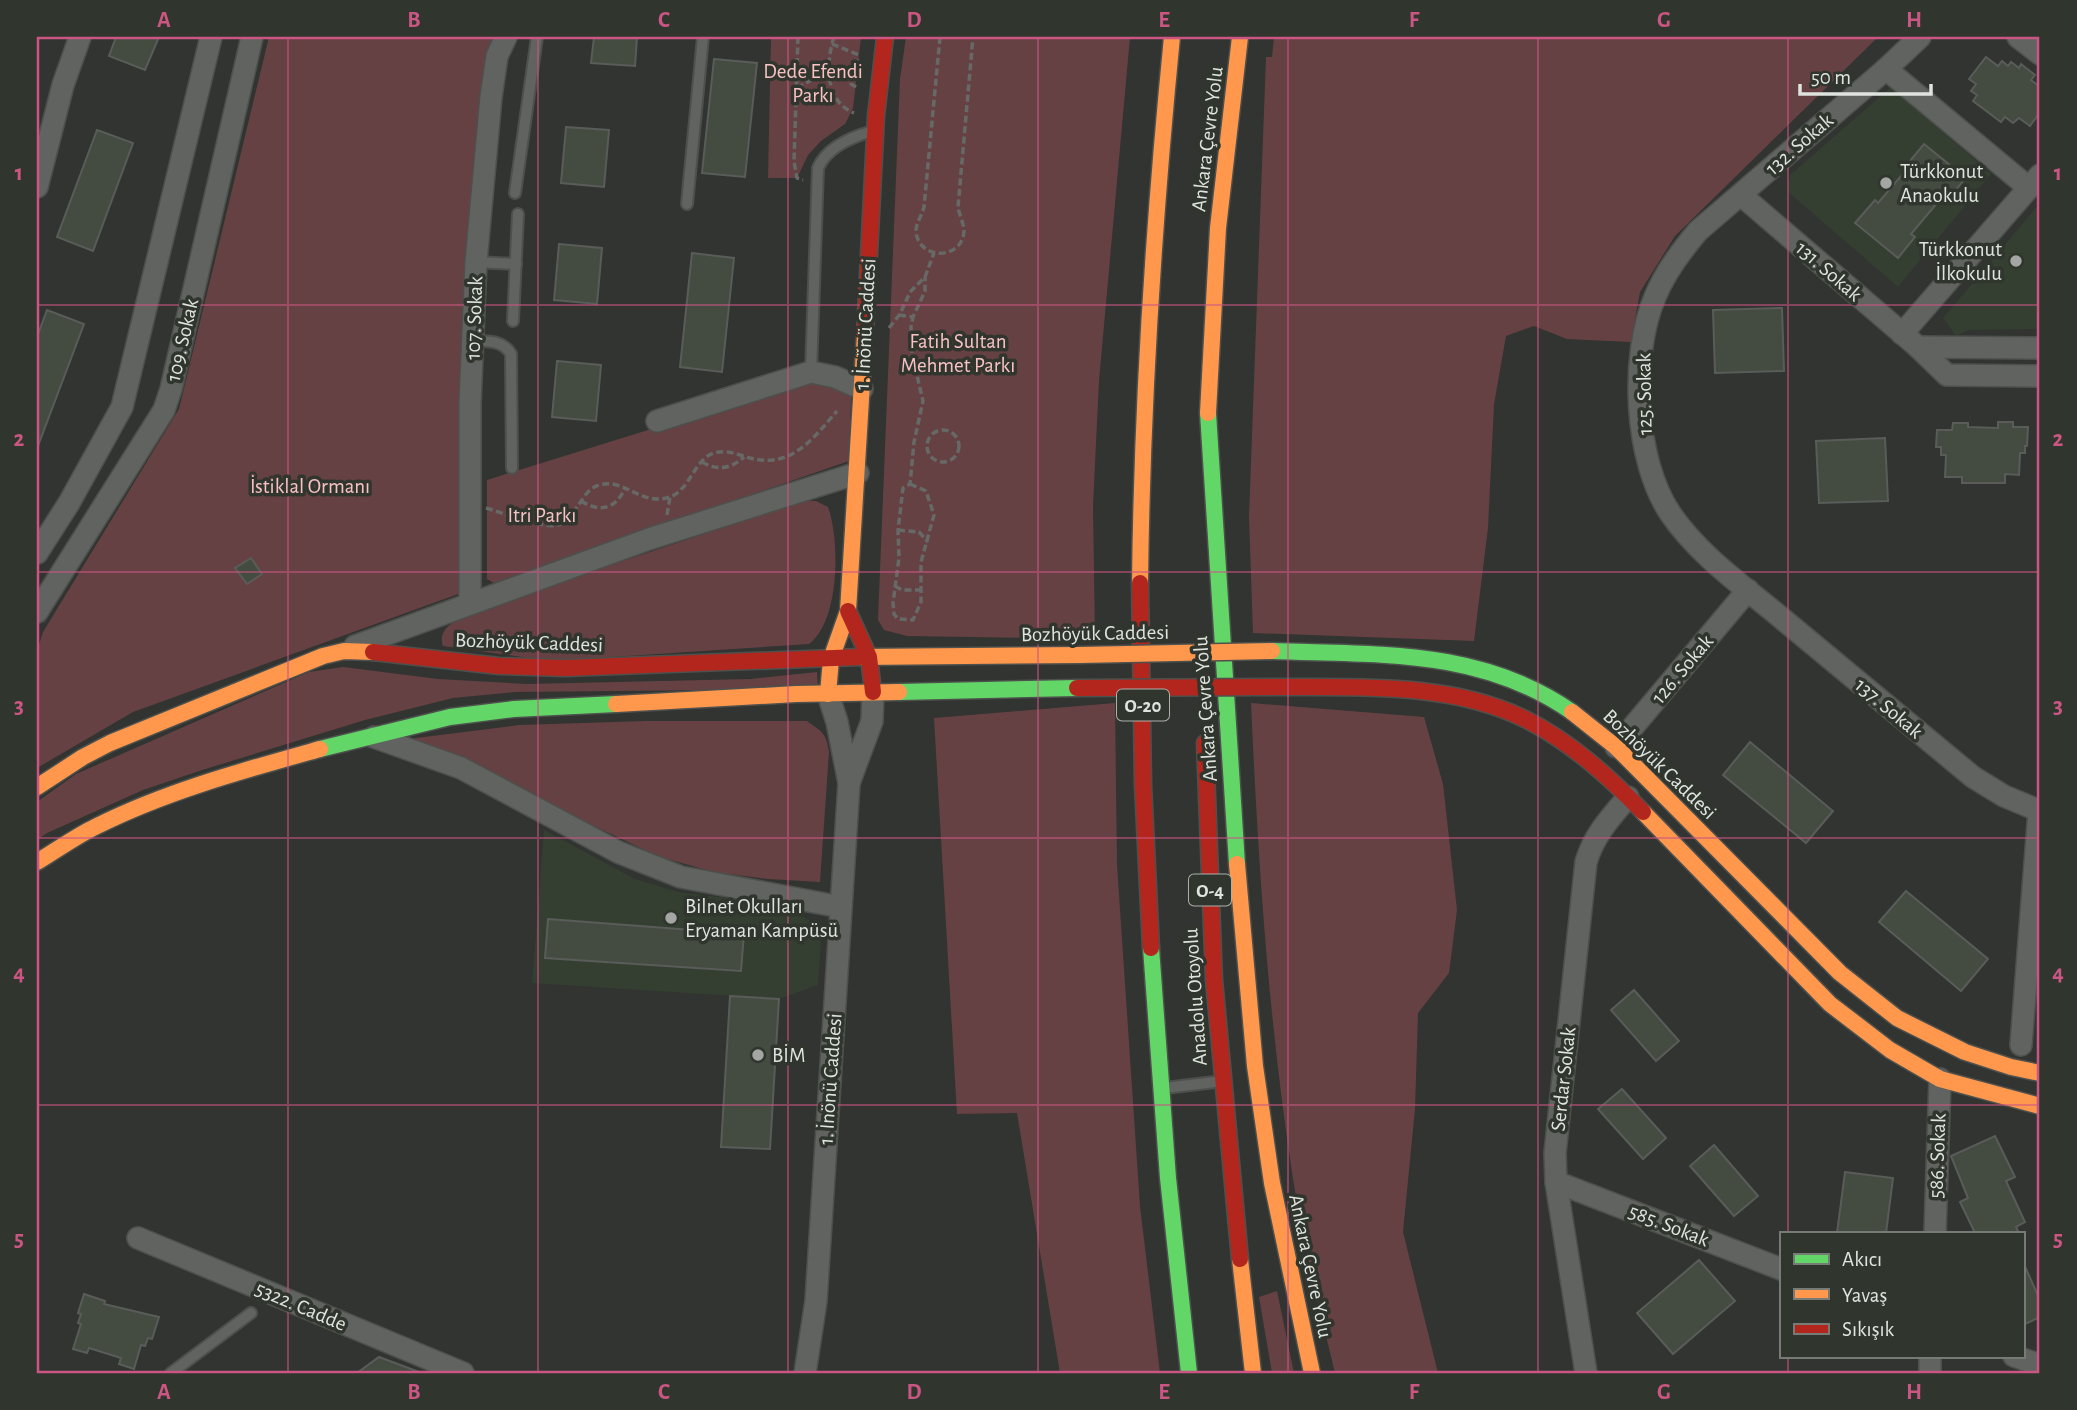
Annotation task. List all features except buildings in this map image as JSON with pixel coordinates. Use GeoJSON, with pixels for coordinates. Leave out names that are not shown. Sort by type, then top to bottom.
{"type":"FeatureCollection","features":[{"type":"Feature","properties":{"kind":"main road","name":"1. İnönü Caddesi"},"geometry":{"type":"LineString","coordinates":[[828,694],[831,659],[848,611],[858,472],[875,131],[885,37]]}},
{"type":"Feature","properties":{"kind":"main road"},"geometry":{"type":"LineString","coordinates":[[1158,37],[1161,136]]}},
{"type":"Feature","properties":{"kind":"main road","name":"Ankara Çevre Yolu"},"geometry":{"type":"LineString","coordinates":[[1172,37],[1161,136],[1144,412],[1140,587],[1149,936],[1159,1088],[1189,1373]]}},
{"type":"Feature","properties":{"kind":"main road","name":"Ankara Çevre Yolu"},"geometry":{"type":"LineString","coordinates":[[1240,37],[1218,228],[1208,406],[1234,823],[1255,1066],[1272,1183],[1312,1373]]}},
{"type":"Feature","properties":{"kind":"main road"},"geometry":{"type":"LineString","coordinates":[[1203,585],[1208,406]]}},
{"type":"Feature","properties":{"kind":"main road","name":"1. İnönü Caddesi"},"geometry":{"type":"LineString","coordinates":[[848,611],[869,657],[873,692]]}},
{"type":"Feature","properties":{"kind":"main road"},"geometry":{"type":"LineString","coordinates":[[1203,639],[1204,705]]}},
{"type":"Feature","properties":{"kind":"main road","name":"Bozhöyük Caddesi"},"geometry":{"type":"LineString","coordinates":[[37,787],[110,743],[323,656],[344,650],[499,666],[565,668],[869,657],[1272,651],[1415,659],[1496,673],[1517,680],[1565,707],[1616,747],[1840,973],[1897,1018],[1965,1052],[2011,1068],[2040,1073]]}},
{"type":"Feature","properties":{"kind":"main road"},"geometry":{"type":"LineString","coordinates":[[37,862],[96,827],[153,801],[260,766],[450,717],[514,709],[873,692],[1077,688],[1271,687],[1426,692],[1480,702],[1513,713],[1559,738],[1607,775],[1830,1004],[1890,1050],[1940,1079],[2040,1106]]}},
{"type":"Feature","properties":{"kind":"main road","name":"Anadolu Otoyolu"},"geometry":{"type":"LineString","coordinates":[[1205,732],[1213,959],[1222,1082],[1253,1373]]}},
{"type":"Feature","properties":{"kind":"street"},"geometry":{"type":"LineString","coordinates":[[37,187],[63,85],[80,37]]}},
{"type":"Feature","properties":{"kind":"street"},"geometry":{"type":"LineString","coordinates":[[37,553],[69,503],[122,407],[211,37]]}},
{"type":"Feature","properties":{"kind":"street","name":"109. Sokak"},"geometry":{"type":"LineString","coordinates":[[37,612],[163,410],[171,389],[252,37]]}},
{"type":"Feature","properties":{"kind":"street","name":"107. Sokak"},"geometry":{"type":"LineString","coordinates":[[470,602],[470,403],[476,262],[491,97],[498,56],[506,37]]}},
{"type":"Feature","properties":{"kind":"street","name":"132. Sokak"},"geometry":{"type":"LineString","coordinates":[[1741,195],[1920,37]]}},
{"type":"Feature","properties":{"kind":"street"},"geometry":{"type":"LineString","coordinates":[[2018,37],[2040,54]]}},
{"type":"Feature","properties":{"kind":"street"},"geometry":{"type":"LineString","coordinates":[[1886,69],[2035,181],[1910,340]]}},
{"type":"Feature","properties":{"kind":"street","name":"131. Sokak"},"geometry":{"type":"LineString","coordinates":[[1741,195],[1947,375],[2040,376]]}},
{"type":"Feature","properties":{"kind":"street","name":"125. Sokak"},"geometry":{"type":"LineString","coordinates":[[1741,195],[1698,231],[1667,272],[1648,318],[1641,390],[1642,423],[1649,467],[1668,510],[1694,542],[1748,590]]}},
{"type":"Feature","properties":{"kind":"street"},"geometry":{"type":"LineString","coordinates":[[1910,340],[2040,348]]}},
{"type":"Feature","properties":{"kind":"street"},"geometry":{"type":"LineString","coordinates":[[657,421],[811,372],[835,377],[861,394]]}},
{"type":"Feature","properties":{"kind":"street"},"geometry":{"type":"LineString","coordinates":[[344,650],[649,538],[858,472]]}},
{"type":"Feature","properties":{"kind":"street"},"geometry":{"type":"LineString","coordinates":[[69,503],[94,520]]}},
{"type":"Feature","properties":{"kind":"street","name":"126. Sokak"},"geometry":{"type":"LineString","coordinates":[[1616,747],[1748,590]]}},
{"type":"Feature","properties":{"kind":"street","name":"137. Sokak"},"geometry":{"type":"LineString","coordinates":[[1748,590],[1973,777],[2004,796],[2040,811]]}},
{"type":"Feature","properties":{"kind":"street"},"geometry":{"type":"LineString","coordinates":[[412,624],[402,635],[403,641],[414,656]]}},
{"type":"Feature","properties":{"kind":"street"},"geometry":{"type":"LineString","coordinates":[[849,783],[872,721],[873,692]]}},
{"type":"Feature","properties":{"kind":"street"},"geometry":{"type":"LineString","coordinates":[[828,694],[837,722],[849,783]]}},
{"type":"Feature","properties":{"kind":"street"},"geometry":{"type":"LineString","coordinates":[[372,736],[461,768],[618,852],[681,877],[841,907]]}},
{"type":"Feature","properties":{"kind":"street","name":"1. İnönü Caddesi"},"geometry":{"type":"LineString","coordinates":[[805,1373],[816,1301],[849,783]]}},
{"type":"Feature","properties":{"kind":"street","name":"Serdar Sokak"},"geometry":{"type":"LineString","coordinates":[[1586,1373],[1556,1182],[1555,1153],[1586,862],[1597,835],[1628,797]]}},
{"type":"Feature","properties":{"kind":"street"},"geometry":{"type":"LineString","coordinates":[[2021,1045],[2040,811]]}},
{"type":"Feature","properties":{"kind":"street","name":"586. Sokak"},"geometry":{"type":"LineString","coordinates":[[1935,1232],[1940,1079]]}},
{"type":"Feature","properties":{"kind":"street","name":"585. Sokak"},"geometry":{"type":"LineString","coordinates":[[1556,1182],[1780,1269]]}},
{"type":"Feature","properties":{"kind":"street","name":"5322. Cadde"},"geometry":{"type":"LineString","coordinates":[[138,1238],[463,1373]]}},
{"type":"Feature","properties":{"kind":"street"},"geometry":{"type":"LineString","coordinates":[[2020,1358],[2040,1365]]}},
{"type":"Feature","properties":{"kind":"lane"},"geometry":{"type":"LineString","coordinates":[[515,192],[537,37]]}},
{"type":"Feature","properties":{"kind":"lane"},"geometry":{"type":"LineString","coordinates":[[687,204],[703,37]]}},
{"type":"Feature","properties":{"kind":"lane"},"geometry":{"type":"LineString","coordinates":[[811,372],[818,168],[828,153],[841,143],[875,131]]}},
{"type":"Feature","properties":{"kind":"lane"},"geometry":{"type":"LineString","coordinates":[[513,321],[518,214]]}},
{"type":"Feature","properties":{"kind":"lane"},"geometry":{"type":"LineString","coordinates":[[476,262],[516,264]]}},
{"type":"Feature","properties":{"kind":"lane"},"geometry":{"type":"LineString","coordinates":[[473,341],[501,344],[506,346],[511,354],[512,468]]}},
{"type":"Feature","properties":{"kind":"lane"},"geometry":{"type":"LineString","coordinates":[[1159,1088],[1222,1082]]}},
{"type":"Feature","properties":{"kind":"lane"},"geometry":{"type":"LineString","coordinates":[[171,1373],[251,1312]]}},
{"type":"Feature","properties":{"kind":"path"},"geometry":{"type":"LineString","coordinates":[[798,37],[794,162],[797,178],[818,185]]}},
{"type":"Feature","properties":{"kind":"path"},"geometry":{"type":"LineString","coordinates":[[834,37],[829,70],[834,95],[845,110],[856,114]]}},
{"type":"Feature","properties":{"kind":"path"},"geometry":{"type":"LineString","coordinates":[[940,37],[924,207],[916,226],[919,242],[934,253],[954,250],[963,238],[964,230],[958,207],[974,37]]}},
{"type":"Feature","properties":{"kind":"path"},"geometry":{"type":"LineString","coordinates":[[832,44],[853,50],[864,58]]}},
{"type":"Feature","properties":{"kind":"path"},"geometry":{"type":"LineString","coordinates":[[796,88],[829,70]]}},
{"type":"Feature","properties":{"kind":"path"},"geometry":{"type":"LineString","coordinates":[[910,484],[914,442],[923,401],[912,354],[911,327],[925,291],[925,277],[934,253]]}},
{"type":"Feature","properties":{"kind":"path"},"geometry":{"type":"LineString","coordinates":[[887,331],[911,292],[925,277]]}},
{"type":"Feature","properties":{"kind":"path"},"geometry":{"type":"LineString","coordinates":[[899,315],[913,317]]}},
{"type":"Feature","properties":{"kind":"path"},"geometry":{"type":"LineString","coordinates":[[471,506],[547,525],[559,525],[569,519],[588,491],[599,485],[611,484],[625,488],[646,499],[670,496],[689,482],[710,454],[721,451],[760,461],[789,457],[812,441],[841,405],[861,394]]}},
{"type":"Feature","properties":{"kind":"path"},"geometry":{"type":"LineString","coordinates":[[945,430],[955,435],[959,449],[953,458],[943,462],[933,459],[927,450],[930,435],[945,430]]}},
{"type":"Feature","properties":{"kind":"path"},"geometry":{"type":"LineString","coordinates":[[702,462],[710,467],[729,467],[744,457]]}},
{"type":"Feature","properties":{"kind":"path"},"geometry":{"type":"LineString","coordinates":[[910,484],[926,491],[934,515],[921,562],[921,602],[913,620],[905,621],[898,620],[894,614],[895,586],[903,488],[910,484]]}},
{"type":"Feature","properties":{"kind":"path"},"geometry":{"type":"LineString","coordinates":[[581,501],[592,508],[604,509],[621,498],[625,488]]}},
{"type":"Feature","properties":{"kind":"path"},"geometry":{"type":"LineString","coordinates":[[898,530],[919,532],[928,542]]}},
{"type":"Feature","properties":{"kind":"path"},"geometry":{"type":"LineString","coordinates":[[895,586],[906,591],[921,590]]}},
{"type":"Feature","properties":{"kind":"shaded area","name":"Türkkonut Anaokulu"},"geometry":{"type":"Polygon","coordinates":[[[1891,87],[1991,174],[1898,287],[1787,191],[1790,175],[1891,87]]]}},
{"type":"Feature","properties":{"kind":"shaded area","name":"Türkkonut İlkokulu"},"geometry":{"type":"Polygon","coordinates":[[[2040,203],[2040,329],[1969,330],[1956,336],[1943,318],[2040,203]]]}},
{"type":"Feature","properties":{"kind":"shaded area","name":"Bilnet Okulları Eryaman Kampüsü"},"geometry":{"type":"Polygon","coordinates":[[[544,830],[635,879],[678,892],[787,908],[822,927],[818,985],[779,999],[532,983],[544,830]]]}},
{"type":"Feature","properties":{"kind":"green space","name":"İstiklal Ormanı"},"geometry":{"type":"Polygon","coordinates":[[[269,37],[500,37],[461,593],[133,712],[37,768],[37,651],[43,632],[179,409],[269,37]]]}},
{"type":"Feature","properties":{"kind":"green space","name":"Dede Efendi Parkı"},"geometry":{"type":"Polygon","coordinates":[[[771,37],[861,37],[853,108],[845,124],[821,141],[808,155],[797,178],[768,178],[771,37]]]}},
{"type":"Feature","properties":{"kind":"green space","name":"Fatih Sultan Mehmet Parkı"},"geometry":{"type":"Polygon","coordinates":[[[906,37],[1130,37],[1099,381],[1093,505],[1095,639],[907,636],[884,630],[878,620],[900,79],[906,37]]]}},
{"type":"Feature","properties":{"kind":"green space"},"geometry":{"type":"Polygon","coordinates":[[[1274,37],[1878,37],[1675,236],[1640,292],[1631,342],[1567,339],[1534,326],[1506,336],[1494,404],[1488,528],[1474,641],[1253,633],[1249,517],[1266,57],[1272,57],[1274,37]]]}},
{"type":"Feature","properties":{"kind":"green space","name":"Itri Parkı"},"geometry":{"type":"Polygon","coordinates":[[[819,377],[851,396],[849,461],[494,583],[487,579],[487,480],[819,377]]]}},
{"type":"Feature","properties":{"kind":"green space"},"geometry":{"type":"Polygon","coordinates":[[[803,501],[816,501],[828,507],[835,559],[835,579],[827,618],[809,644],[551,661],[443,646],[443,632],[448,627],[482,608],[803,501]]]}},
{"type":"Feature","properties":{"kind":"green space"},"geometry":{"type":"Polygon","coordinates":[[[343,667],[438,679],[527,684],[751,679],[817,672],[818,689],[515,692],[453,698],[365,720],[143,790],[37,840],[37,802],[76,774],[309,672],[343,667]]]}},
{"type":"Feature","properties":{"kind":"green space"},"geometry":{"type":"Polygon","coordinates":[[[1115,703],[1117,865],[1140,1206],[1160,1373],[1060,1373],[1017,1113],[957,1114],[934,718],[1115,703]]]}},
{"type":"Feature","properties":{"kind":"green space"},"geometry":{"type":"Polygon","coordinates":[[[1251,703],[1424,717],[1443,784],[1457,910],[1449,973],[1418,1013],[1415,1109],[1403,1232],[1438,1373],[1335,1373],[1301,1223],[1276,1055],[1265,937],[1251,703]]]}},
{"type":"Feature","properties":{"kind":"green space"},"geometry":{"type":"Polygon","coordinates":[[[646,721],[807,721],[820,730],[825,736],[829,752],[820,882],[714,872],[660,857],[408,739],[519,725],[646,721]]]}},
{"type":"Feature","properties":{"kind":"green space"},"geometry":{"type":"Polygon","coordinates":[[[1277,1291],[1294,1373],[1272,1373],[1259,1297],[1277,1291]]]}},
{"type":"Feature","properties":{"kind":"traffic: fast"},"geometry":{"type":"LineString","coordinates":[[1208,413],[1237,864]]}},
{"type":"Feature","properties":{"kind":"traffic: fast"},"geometry":{"type":"LineString","coordinates":[[1272,651],[1390,655],[1465,666],[1501,676],[1537,691],[1572,712]]}},
{"type":"Feature","properties":{"kind":"traffic: fast"},"geometry":{"type":"LineString","coordinates":[[899,692],[1077,688]]}},
{"type":"Feature","properties":{"kind":"traffic: fast"},"geometry":{"type":"LineString","coordinates":[[320,749],[450,717],[514,709],[616,704]]}},
{"type":"Feature","properties":{"kind":"traffic: fast"},"geometry":{"type":"LineString","coordinates":[[1151,948],[1168,1178],[1189,1373]]}},
{"type":"Feature","properties":{"kind":"traffic: slow"},"geometry":{"type":"LineString","coordinates":[[1140,583],[1150,310],[1172,37]]}},
{"type":"Feature","properties":{"kind":"traffic: slow"},"geometry":{"type":"LineString","coordinates":[[1208,413],[1218,228],[1240,37]]}},
{"type":"Feature","properties":{"kind":"traffic: slow"},"geometry":{"type":"LineString","coordinates":[[828,694],[831,659],[848,611],[865,334]]}},
{"type":"Feature","properties":{"kind":"traffic: slow"},"geometry":{"type":"LineString","coordinates":[[37,787],[110,743],[323,656],[344,651],[373,652]]}},
{"type":"Feature","properties":{"kind":"traffic: slow"},"geometry":{"type":"LineString","coordinates":[[1079,655],[1272,651]]}},
{"type":"Feature","properties":{"kind":"traffic: slow"},"geometry":{"type":"LineString","coordinates":[[860,657],[1079,655]]}},
{"type":"Feature","properties":{"kind":"traffic: slow"},"geometry":{"type":"LineString","coordinates":[[616,704],[796,694],[899,692]]}},
{"type":"Feature","properties":{"kind":"traffic: slow"},"geometry":{"type":"LineString","coordinates":[[1572,712],[1616,747],[1840,973],[1897,1018],[1965,1052],[2040,1073]]}},
{"type":"Feature","properties":{"kind":"traffic: slow"},"geometry":{"type":"LineString","coordinates":[[37,862],[89,830],[151,802],[207,782],[320,749]]}},
{"type":"Feature","properties":{"kind":"traffic: slow"},"geometry":{"type":"LineString","coordinates":[[1643,812],[1830,1004],[1890,1050],[1940,1079],[2040,1106]]}},
{"type":"Feature","properties":{"kind":"traffic: slow"},"geometry":{"type":"LineString","coordinates":[[1237,864],[1255,1066],[1272,1183],[1312,1373]]}},
{"type":"Feature","properties":{"kind":"traffic: slow"},"geometry":{"type":"LineString","coordinates":[[1240,1259],[1253,1373]]}},
{"type":"Feature","properties":{"kind":"traffic: jam"},"geometry":{"type":"LineString","coordinates":[[865,334],[876,116],[885,37]]}},
{"type":"Feature","properties":{"kind":"traffic: jam"},"geometry":{"type":"LineString","coordinates":[[1140,583],[1143,785],[1151,948]]}},
{"type":"Feature","properties":{"kind":"traffic: jam"},"geometry":{"type":"LineString","coordinates":[[848,611],[869,657],[873,692]]}},
{"type":"Feature","properties":{"kind":"traffic: jam"},"geometry":{"type":"LineString","coordinates":[[373,652],[499,666],[565,668],[860,657]]}},
{"type":"Feature","properties":{"kind":"traffic: jam"},"geometry":{"type":"LineString","coordinates":[[1271,687],[1402,689],[1497,707],[1544,729],[1575,750],[1643,812]]}},
{"type":"Feature","properties":{"kind":"traffic: jam"},"geometry":{"type":"LineString","coordinates":[[1077,688],[1271,687]]}},
{"type":"Feature","properties":{"kind":"traffic: jam"},"geometry":{"type":"LineString","coordinates":[[1205,743],[1214,980],[1240,1259]]}},
{"type":"Feature","properties":{"kind":"place","name":"Türkkonut Anaokulu"},"geometry":{"type":"Point","coordinates":[1886,183]}},
{"type":"Feature","properties":{"kind":"place","name":"Türkkonut İlkokulu"},"geometry":{"type":"Point","coordinates":[2016,261]}},
{"type":"Feature","properties":{"kind":"place","name":"Bilnet Okulları Eryaman Kampüsü"},"geometry":{"type":"Point","coordinates":[671,918]}},
{"type":"Feature","properties":{"kind":"place","name":"BİM"},"geometry":{"type":"Point","coordinates":[758,1055]}}]}
